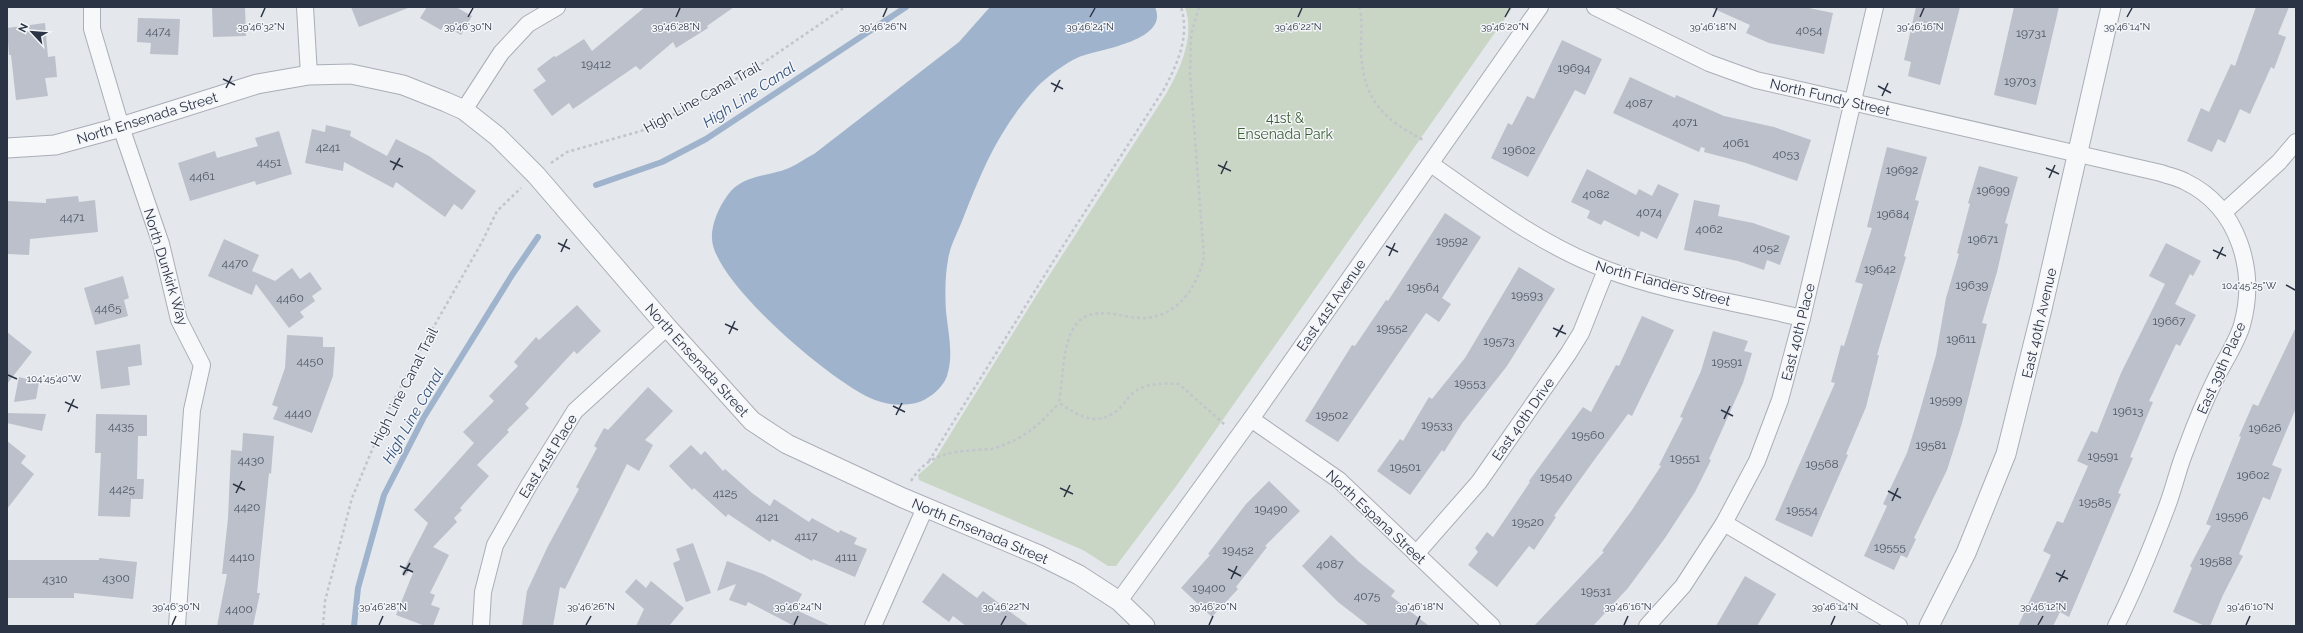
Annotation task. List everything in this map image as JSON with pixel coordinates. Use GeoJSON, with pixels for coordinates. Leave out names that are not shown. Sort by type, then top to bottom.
{"type":"FeatureCollection","features":[{"type":"Feature","properties":{"kind":"street","name":"North Dunkirk Way"},"geometry":{"type":"LineString","coordinates":[[92,7],[92,29],[120,128],[161,244],[179,320],[202,365],[192,410],[177,626]]}},
{"type":"Feature","properties":{"kind":"street"},"geometry":{"type":"LineString","coordinates":[[305,7],[309,74]]}},
{"type":"Feature","properties":{"kind":"street"},"geometry":{"type":"LineString","coordinates":[[464,110],[500,53],[528,24],[557,7]]}},
{"type":"Feature","properties":{"kind":"street","name":"East 41st Avenue"},"geometry":{"type":"LineString","coordinates":[[1119,601],[1251,419],[1540,7]]}},
{"type":"Feature","properties":{"kind":"street","name":"North Fundy Street"},"geometry":{"type":"LineString","coordinates":[[1595,7],[1716,66],[1756,80],[1852,104],[2078,152]]}},
{"type":"Feature","properties":{"kind":"street","name":"East 40th Place"},"geometry":{"type":"LineString","coordinates":[[1647,626],[1683,586],[1724,523],[1756,461],[1780,400],[1802,318],[1875,7]]}},
{"type":"Feature","properties":{"kind":"street","name":"East 40th Avenue"},"geometry":{"type":"LineString","coordinates":[[1929,626],[1966,553],[2006,454],[2022,394],[2111,7]]}},
{"type":"Feature","properties":{"kind":"street","name":"North Ensenada Street"},"geometry":{"type":"LineString","coordinates":[[7,148],[55,145],[120,128],[257,84],[309,74],[352,74],[404,85],[464,110],[497,136],[543,184],[667,327],[752,421],[787,444],[925,508],[1039,555],[1078,575],[1119,601],[1145,626]]}},
{"type":"Feature","properties":{"kind":"street"},"geometry":{"type":"LineString","coordinates":[[2224,212],[2279,162],[2296,142]]}},
{"type":"Feature","properties":{"kind":"street","name":"East 39th Place"},"geometry":{"type":"LineString","coordinates":[[2078,152],[2187,182],[2209,198],[2224,212],[2237,237],[2247,267],[2248,294],[2242,326],[2215,380],[2188,443],[2167,508],[2137,583],[2116,626]]}},
{"type":"Feature","properties":{"kind":"street","name":"North Flanders Street"},"geometry":{"type":"LineString","coordinates":[[1431,164],[1525,229],[1572,255],[1606,270],[1664,286],[1802,318]]}},
{"type":"Feature","properties":{"kind":"street","name":"East 40th Drive"},"geometry":{"type":"LineString","coordinates":[[1416,554],[1479,482],[1568,354],[1581,333],[1606,270]]}},
{"type":"Feature","properties":{"kind":"street","name":"East 41st Place"},"geometry":{"type":"LineString","coordinates":[[481,626],[483,592],[496,545],[529,485],[575,411],[667,327]]}},
{"type":"Feature","properties":{"kind":"street","name":"North Espana Street"},"geometry":{"type":"LineString","coordinates":[[1251,419],[1339,480],[1492,626]]}},
{"type":"Feature","properties":{"kind":"street"},"geometry":{"type":"LineString","coordinates":[[873,626],[925,508]]}},
{"type":"Feature","properties":{"kind":"street"},"geometry":{"type":"LineString","coordinates":[[1724,523],[1899,626]]}},
{"type":"Feature","properties":{"kind":"path","name":"High Line Canal Trail"},"geometry":{"type":"LineString","coordinates":[[549,164],[567,152],[641,131],[694,104],[763,63],[845,7]]}},
{"type":"Feature","properties":{"kind":"path"},"geometry":{"type":"LineString","coordinates":[[929,461],[1174,71],[1186,34],[1185,20],[1181,7]]}},
{"type":"Feature","properties":{"kind":"path"},"geometry":{"type":"LineString","coordinates":[[910,482],[918,469],[940,455],[996,448],[1037,428],[1059,403],[1068,341],[1074,327],[1085,318],[1100,313],[1111,312],[1146,318],[1164,313],[1178,305],[1190,293],[1200,274],[1204,258],[1190,73],[1191,34],[1199,7]]}},
{"type":"Feature","properties":{"kind":"path"},"geometry":{"type":"LineString","coordinates":[[1359,7],[1362,25],[1361,52],[1365,77],[1371,97],[1381,112],[1394,123],[1427,142]]}},
{"type":"Feature","properties":{"kind":"path"},"geometry":{"type":"LineString","coordinates":[[1186,34],[1191,34]]}},
{"type":"Feature","properties":{"kind":"path","name":"High Line Canal Trail"},"geometry":{"type":"LineString","coordinates":[[323,626],[325,601],[352,498],[390,408],[417,356],[482,242],[497,211],[520,189]]}},
{"type":"Feature","properties":{"kind":"path"},"geometry":{"type":"LineString","coordinates":[[1059,403],[1078,415],[1095,420],[1108,417],[1136,391],[1153,384],[1179,384],[1225,425]]}},
{"type":"Feature","properties":{"kind":"green space","name":"41st & Ensenada Park"},"geometry":{"type":"Polygon","coordinates":[[[1185,7],[1513,7],[1177,485],[1116,566],[1108,566],[1083,550],[919,480],[918,475],[933,462],[1036,296],[1166,94],[1177,74],[1185,52],[1188,18],[1185,7]]]}},
{"type":"Feature","properties":{"kind":"water"},"geometry":{"type":"Polygon","coordinates":[[[990,7],[1155,7],[1157,19],[1152,28],[1143,36],[1116,47],[1079,57],[1062,67],[1037,87],[1013,117],[994,148],[978,181],[949,254],[945,292],[950,344],[950,360],[947,376],[939,389],[925,399],[916,403],[895,404],[880,402],[857,391],[833,375],[806,354],[754,305],[733,281],[718,258],[712,239],[714,222],[721,205],[733,189],[748,180],[781,171],[796,165],[814,154],[959,42],[990,7]]]}},
{"type":"Feature","properties":{"kind":"building"},"geometry":{"type":"Polygon","coordinates":[[[212,7],[245,7],[246,36],[213,37],[212,7]]]}},
{"type":"Feature","properties":{"kind":"building"},"geometry":{"type":"Polygon","coordinates":[[[351,7],[408,7],[408,8],[359,27],[351,7]]]}},
{"type":"Feature","properties":{"kind":"building"},"geometry":{"type":"Polygon","coordinates":[[[427,7],[456,7],[472,16],[461,35],[444,25],[441,30],[420,18],[427,7]]]}},
{"type":"Feature","properties":{"kind":"building"},"geometry":{"type":"Polygon","coordinates":[[[645,7],[734,7],[707,26],[708,28],[676,48],[673,42],[640,70],[636,66],[573,109],[569,103],[552,116],[533,90],[546,81],[537,69],[554,56],[556,57],[584,39],[592,51],[645,7]]]}},
{"type":"Feature","properties":{"kind":"building"},"geometry":{"type":"Polygon","coordinates":[[[1710,7],[1804,7],[1833,13],[1824,54],[1769,43],[1746,33],[1750,25],[1710,7]]]}},
{"type":"Feature","properties":{"kind":"building"},"geometry":{"type":"Polygon","coordinates":[[[1916,7],[1960,7],[1940,85],[1908,76],[1911,62],[1904,60],[1916,7]]]}},
{"type":"Feature","properties":{"kind":"building"},"geometry":{"type":"Polygon","coordinates":[[[2014,7],[2059,7],[2036,105],[1994,95],[2014,7]]]}},
{"type":"Feature","properties":{"kind":"building"},"geometry":{"type":"Polygon","coordinates":[[[2256,7],[2289,7],[2278,34],[2286,37],[2274,69],[2271,67],[2250,114],[2240,109],[2225,143],[2218,139],[2212,152],[2187,141],[2201,108],[2209,112],[2231,64],[2235,66],[2256,7]]]}},
{"type":"Feature","properties":{"kind":"building"},"geometry":{"type":"Polygon","coordinates":[[[138,18],[180,19],[178,55],[150,54],[151,43],[137,42],[138,18]]]}},
{"type":"Feature","properties":{"kind":"building"},"geometry":{"type":"Polygon","coordinates":[[[45,23],[48,57],[55,56],[57,77],[45,78],[48,96],[16,100],[11,55],[9,55],[7,28],[45,23]]]}},
{"type":"Feature","properties":{"kind":"building"},"geometry":{"type":"Polygon","coordinates":[[[1562,40],[1602,59],[1585,95],[1575,90],[1528,177],[1491,158],[1508,123],[1512,125],[1527,96],[1534,99],[1562,40]]]}},
{"type":"Feature","properties":{"kind":"building"},"geometry":{"type":"Polygon","coordinates":[[[1630,77],[1675,98],[1676,95],[1724,116],[1774,127],[1811,140],[1797,181],[1746,163],[1704,152],[1705,148],[1701,147],[1699,152],[1613,113],[1630,77]]]}},
{"type":"Feature","properties":{"kind":"building"},"geometry":{"type":"Polygon","coordinates":[[[326,125],[351,131],[350,136],[387,156],[396,139],[429,156],[476,191],[462,210],[454,204],[445,217],[396,182],[393,188],[344,162],[343,171],[305,163],[312,129],[325,132],[326,125]]]}},
{"type":"Feature","properties":{"kind":"building"},"geometry":{"type":"Polygon","coordinates":[[[279,131],[292,174],[256,185],[255,181],[190,201],[178,163],[215,151],[217,158],[258,146],[255,138],[279,131]]]}},
{"type":"Feature","properties":{"kind":"building"},"geometry":{"type":"Polygon","coordinates":[[[1887,147],[1927,157],[1915,200],[1919,201],[1904,256],[1906,257],[1877,355],[1879,355],[1866,407],[1846,454],[1848,455],[1812,537],[1775,520],[1835,383],[1831,382],[1841,345],[1844,346],[1863,284],[1855,282],[1872,228],[1867,227],[1887,147]]]}},
{"type":"Feature","properties":{"kind":"building"},"geometry":{"type":"Polygon","coordinates":[[[1979,166],[2018,177],[2005,223],[2008,224],[1997,272],[1982,323],[1987,324],[1962,423],[1947,470],[1914,538],[1916,539],[1907,558],[1901,555],[1894,570],[1864,556],[1887,506],[1883,504],[1907,453],[1917,421],[1936,355],[1946,298],[1959,254],[1957,253],[1970,204],[1968,203],[1979,166]]]}},
{"type":"Feature","properties":{"kind":"building"},"geometry":{"type":"Polygon","coordinates":[[[1587,169],[1636,195],[1639,189],[1652,196],[1658,184],[1679,194],[1657,239],[1641,231],[1639,237],[1604,220],[1601,225],[1587,218],[1590,211],[1571,202],[1587,169]]]}},
{"type":"Feature","properties":{"kind":"building"},"geometry":{"type":"Polygon","coordinates":[[[78,196],[79,202],[95,200],[98,232],[30,239],[29,255],[8,254],[7,201],[46,203],[46,199],[78,196]]]}},
{"type":"Feature","properties":{"kind":"building"},"geometry":{"type":"Polygon","coordinates":[[[1694,200],[1720,205],[1718,216],[1753,223],[1790,236],[1780,265],[1767,260],[1764,270],[1738,261],[1684,250],[1694,200]]]}},
{"type":"Feature","properties":{"kind":"building"},"geometry":{"type":"Polygon","coordinates":[[[1445,213],[1481,237],[1442,298],[1451,304],[1439,322],[1426,313],[1338,442],[1305,421],[1352,345],[1355,346],[1386,300],[1388,301],[1445,213]]]}},
{"type":"Feature","properties":{"kind":"building"},"geometry":{"type":"Polygon","coordinates":[[[224,239],[259,255],[252,271],[275,281],[292,268],[300,279],[310,272],[322,289],[312,296],[315,301],[300,312],[304,317],[289,328],[256,284],[252,295],[208,276],[224,239]]]}},
{"type":"Feature","properties":{"kind":"building"},"geometry":{"type":"Polygon","coordinates":[[[2166,243],[2201,261],[2193,276],[2190,274],[2175,304],[2196,315],[2180,346],[2176,344],[2149,401],[2153,402],[2130,457],[2133,458],[2118,493],[2121,494],[2069,617],[2060,612],[2053,626],[2018,626],[2051,555],[2043,551],[2057,521],[2063,523],[2088,466],[2077,461],[2091,431],[2097,433],[2121,373],[2165,284],[2149,276],[2166,243]]]}},
{"type":"Feature","properties":{"kind":"building"},"geometry":{"type":"Polygon","coordinates":[[[1519,267],[1555,289],[1507,366],[1463,422],[1444,452],[1442,450],[1410,495],[1377,471],[1400,439],[1403,441],[1429,397],[1432,399],[1465,358],[1519,267]]]}},
{"type":"Feature","properties":{"kind":"building"},"geometry":{"type":"Polygon","coordinates":[[[123,276],[129,298],[124,300],[128,316],[95,325],[84,288],[123,276]]]}},
{"type":"Feature","properties":{"kind":"building"},"geometry":{"type":"Polygon","coordinates":[[[577,305],[601,331],[577,354],[574,351],[525,404],[529,408],[507,430],[509,432],[477,465],[489,476],[460,508],[462,510],[454,518],[457,522],[433,547],[449,555],[430,593],[435,595],[431,605],[440,608],[433,626],[425,626],[396,615],[413,573],[409,571],[405,576],[402,573],[428,523],[414,510],[474,443],[463,432],[494,401],[489,396],[518,366],[514,362],[536,337],[539,340],[577,305]]]}},
{"type":"Feature","properties":{"kind":"building"},"geometry":{"type":"Polygon","coordinates":[[[1642,316],[1674,330],[1632,416],[1628,414],[1592,463],[1554,516],[1556,517],[1534,550],[1529,546],[1497,587],[1468,565],[1478,552],[1475,548],[1487,532],[1493,537],[1530,482],[1529,481],[1583,407],[1591,412],[1616,365],[1619,366],[1642,316]]]}},
{"type":"Feature","properties":{"kind":"building"},"geometry":{"type":"Polygon","coordinates":[[[2296,327],[2296,408],[2272,465],[2282,469],[2270,500],[2263,497],[2239,554],[2243,556],[2223,595],[2210,626],[2205,626],[2173,612],[2192,568],[2190,566],[2211,526],[2206,524],[2241,437],[2239,436],[2253,404],[2258,406],[2296,327]]]}},
{"type":"Feature","properties":{"kind":"building"},"geometry":{"type":"Polygon","coordinates":[[[1713,331],[1748,341],[1744,351],[1752,353],[1743,383],[1709,459],[1711,460],[1695,492],[1665,538],[1628,588],[1593,626],[1534,626],[1604,552],[1602,551],[1632,510],[1661,466],[1659,465],[1683,418],[1680,417],[1701,371],[1713,331]]]}},
{"type":"Feature","properties":{"kind":"building"},"geometry":{"type":"Polygon","coordinates":[[[7,332],[32,352],[7,384],[7,332]]]}},
{"type":"Feature","properties":{"kind":"building"},"geometry":{"type":"Polygon","coordinates":[[[287,335],[323,337],[323,347],[335,347],[333,376],[312,433],[273,419],[278,407],[272,405],[285,368],[287,335]]]}},
{"type":"Feature","properties":{"kind":"building"},"geometry":{"type":"Polygon","coordinates":[[[140,344],[142,365],[128,367],[130,385],[101,389],[96,351],[140,344]]]}},
{"type":"Feature","properties":{"kind":"building"},"geometry":{"type":"Polygon","coordinates":[[[19,377],[39,382],[36,399],[14,402],[19,377]]]}},
{"type":"Feature","properties":{"kind":"building"},"geometry":{"type":"Polygon","coordinates":[[[648,387],[673,411],[645,440],[653,445],[639,471],[627,464],[565,589],[560,587],[553,626],[522,626],[527,591],[548,546],[579,489],[576,487],[597,448],[594,446],[604,428],[608,430],[648,387]]]}},
{"type":"Feature","properties":{"kind":"building"},"geometry":{"type":"Polygon","coordinates":[[[7,413],[46,414],[42,431],[7,423],[7,413]]]}},
{"type":"Feature","properties":{"kind":"building"},"geometry":{"type":"Polygon","coordinates":[[[96,414],[147,415],[147,436],[138,436],[137,479],[144,479],[143,499],[131,499],[130,517],[98,516],[101,453],[95,453],[96,414]]]}},
{"type":"Feature","properties":{"kind":"building"},"geometry":{"type":"Polygon","coordinates":[[[243,433],[274,436],[257,593],[260,593],[253,626],[217,626],[227,574],[222,574],[228,518],[231,450],[242,451],[243,433]]]}},
{"type":"Feature","properties":{"kind":"building"},"geometry":{"type":"Polygon","coordinates":[[[7,441],[26,456],[21,463],[34,474],[7,509],[7,441]]]}},
{"type":"Feature","properties":{"kind":"building"},"geometry":{"type":"Polygon","coordinates":[[[691,445],[701,455],[705,451],[723,471],[725,469],[752,493],[770,506],[774,499],[809,522],[812,518],[839,533],[840,530],[857,538],[854,544],[867,549],[855,577],[813,559],[812,561],[772,539],[770,542],[728,514],[726,517],[694,488],[692,490],[669,466],[691,445]]]}},
{"type":"Feature","properties":{"kind":"building"},"geometry":{"type":"Polygon","coordinates":[[[1269,481],[1300,511],[1265,546],[1267,547],[1236,587],[1238,589],[1212,617],[1181,588],[1210,555],[1208,554],[1246,504],[1269,481]]]}},
{"type":"Feature","properties":{"kind":"building"},"geometry":{"type":"Polygon","coordinates":[[[1331,535],[1359,562],[1395,591],[1391,596],[1429,626],[1369,626],[1338,602],[1302,566],[1331,535]]]}},
{"type":"Feature","properties":{"kind":"building"},"geometry":{"type":"Polygon","coordinates":[[[693,543],[711,593],[686,602],[673,563],[680,560],[676,549],[693,543]]]}},
{"type":"Feature","properties":{"kind":"building"},"geometry":{"type":"Polygon","coordinates":[[[99,558],[137,562],[133,599],[74,593],[74,598],[7,598],[7,560],[99,560],[99,558]]]}},
{"type":"Feature","properties":{"kind":"building"},"geometry":{"type":"Polygon","coordinates":[[[727,561],[763,574],[802,594],[794,609],[831,626],[794,626],[748,602],[746,606],[729,600],[736,584],[717,591],[727,561]]]}},
{"type":"Feature","properties":{"kind":"building"},"geometry":{"type":"Polygon","coordinates":[[[943,573],[977,598],[983,591],[1029,626],[966,626],[953,616],[949,622],[922,602],[943,573]]]}},
{"type":"Feature","properties":{"kind":"building"},"geometry":{"type":"Polygon","coordinates":[[[1745,576],[1776,594],[1757,626],[1716,626],[1745,576]]]}},
{"type":"Feature","properties":{"kind":"building"},"geometry":{"type":"Polygon","coordinates":[[[636,579],[646,588],[651,581],[684,608],[669,626],[636,626],[644,609],[625,592],[636,579]]]}},
{"type":"Feature","properties":{"kind":"waterway","name":"High Line Canal"},"geometry":{"type":"LineString","coordinates":[[596,185],[662,162],[706,139],[906,7]]}},
{"type":"Feature","properties":{"kind":"waterway","name":"High Line Canal"},"geometry":{"type":"LineString","coordinates":[[354,626],[358,588],[384,495],[424,417],[512,275],[538,237]]}}]}
